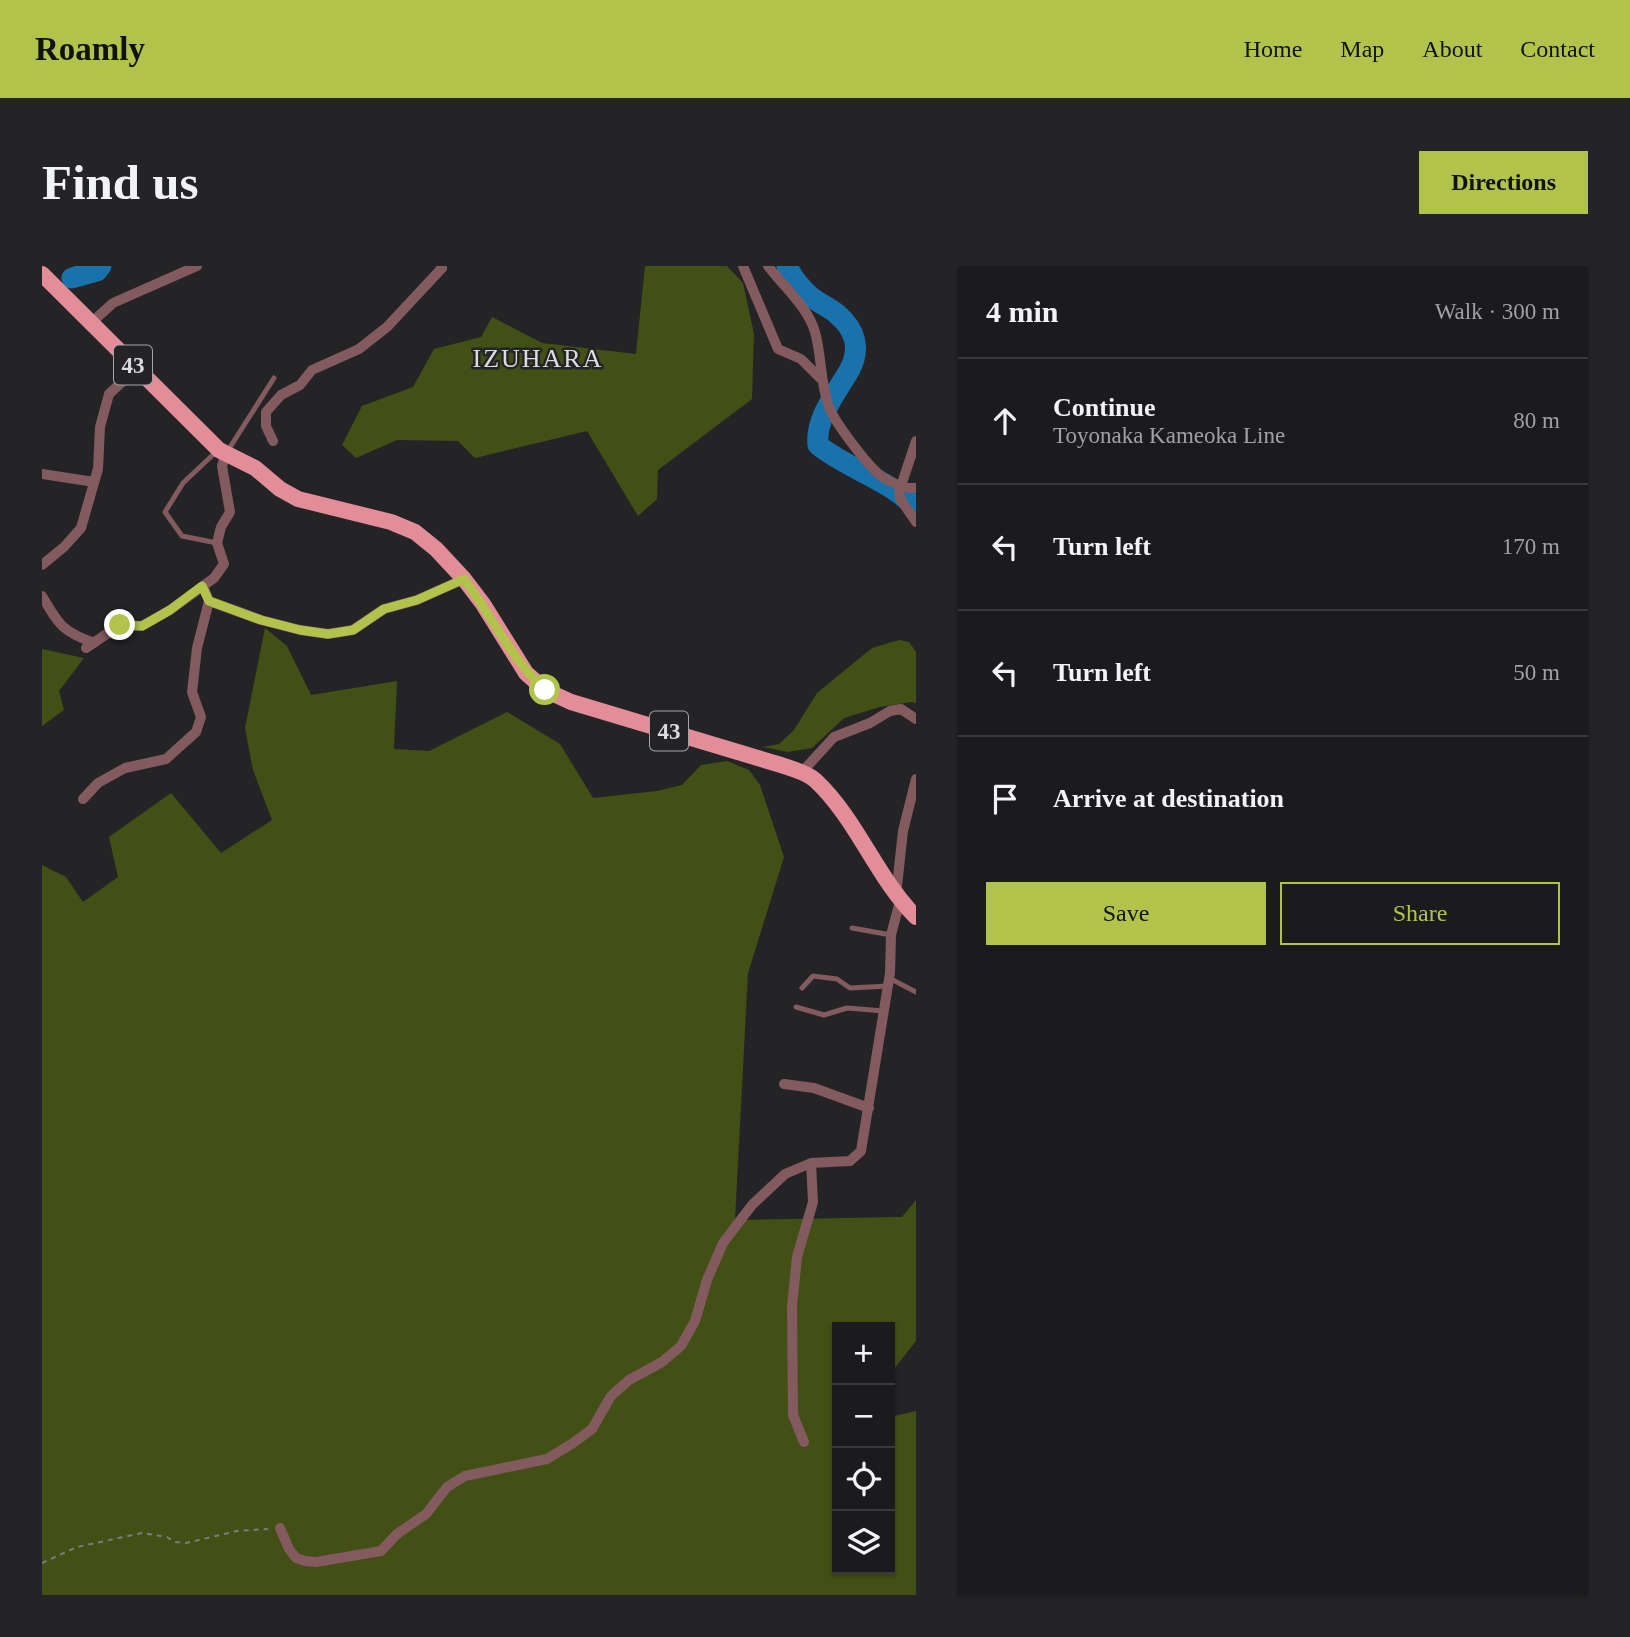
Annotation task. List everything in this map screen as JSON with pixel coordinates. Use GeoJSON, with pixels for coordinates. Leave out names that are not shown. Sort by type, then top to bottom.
{"type":"FeatureCollection","features":[{"type":"Feature","properties":{"kind":"main road","name":"43"},"geometry":{"type":"LineString","coordinates":[[42,274],[222,452],[254,468],[280,489],[298,499],[391,522],[415,532],[436,549],[483,604],[526,673],[545,690],[571,702],[802,772],[814,779],[835,803],[898,898],[916,916]]}},
{"type":"Feature","properties":{"kind":"street"},"geometry":{"type":"LineString","coordinates":[[91,323],[113,303],[197,266]]}},
{"type":"Feature","properties":{"kind":"street"},"geometry":{"type":"LineString","coordinates":[[273,441],[266,425],[266,412],[281,395],[300,385],[312,370],[359,349],[387,327],[442,268],[440,266]]}},
{"type":"Feature","properties":{"kind":"street"},"geometry":{"type":"LineString","coordinates":[[743,266],[778,349],[801,359],[821,379]]}},
{"type":"Feature","properties":{"kind":"street"},"geometry":{"type":"LineString","coordinates":[[768,266],[806,313],[815,331],[821,379],[838,427],[879,474],[901,485],[916,488]]}},
{"type":"Feature","properties":{"kind":"street"},"geometry":{"type":"LineString","coordinates":[[42,565],[81,528],[98,469],[100,427],[109,394],[137,368]]}},
{"type":"Feature","properties":{"kind":"street"},"geometry":{"type":"LineString","coordinates":[[916,440],[898,492],[916,522]]}},
{"type":"Feature","properties":{"kind":"street"},"geometry":{"type":"LineString","coordinates":[[42,596],[56,620],[68,633],[90,646],[120,625],[142,626],[170,610],[214,578],[224,564],[217,543],[221,527],[230,512],[222,452]]}},
{"type":"Feature","properties":{"kind":"street"},"geometry":{"type":"LineString","coordinates":[[42,474],[94,482]]}},
{"type":"Feature","properties":{"kind":"street"},"geometry":{"type":"LineString","coordinates":[[209,601],[261,620],[328,634],[353,630],[384,609],[417,600],[464,579]]}},
{"type":"Feature","properties":{"kind":"street"},"geometry":{"type":"LineString","coordinates":[[83,799],[98,783],[125,768],[166,759],[197,732],[201,716],[192,692],[197,648],[209,601],[202,586]]}},
{"type":"Feature","properties":{"kind":"street"},"geometry":{"type":"LineString","coordinates":[[802,772],[834,737],[901,709],[916,719]]}},
{"type":"Feature","properties":{"kind":"street"},"geometry":{"type":"LineString","coordinates":[[280,1528],[289,1549],[296,1558],[305,1561],[316,1562],[381,1551],[397,1534],[426,1514],[447,1487],[465,1476],[547,1459],[573,1443],[592,1429],[611,1396],[629,1380],[662,1362],[681,1346],[695,1321],[706,1280],[723,1243],[752,1205],[779,1179],[811,1163],[850,1161],[856,1157],[861,1150],[869,1108],[888,982],[903,831],[916,779]]}},
{"type":"Feature","properties":{"kind":"street"},"geometry":{"type":"LineString","coordinates":[[784,1084],[814,1088],[869,1108]]}},
{"type":"Feature","properties":{"kind":"street"},"geometry":{"type":"LineString","coordinates":[[804,1442],[793,1415],[792,1306],[797,1257],[813,1202],[811,1163]]}},
{"type":"Feature","properties":{"kind":"lane"},"geometry":{"type":"LineString","coordinates":[[217,543],[182,536],[165,512],[183,483],[222,452],[274,378]]}},
{"type":"Feature","properties":{"kind":"lane"},"geometry":{"type":"LineString","coordinates":[[852,928],[891,935]]}},
{"type":"Feature","properties":{"kind":"lane"},"geometry":{"type":"LineString","coordinates":[[802,988],[813,976],[837,979],[850,988],[888,982],[916,992]]}},
{"type":"Feature","properties":{"kind":"lane"},"geometry":{"type":"LineString","coordinates":[[796,1007],[824,1015],[847,1008],[884,1011]]}},
{"type":"Feature","properties":{"kind":"path"},"geometry":{"type":"LineString","coordinates":[[42,1563],[77,1547],[142,1534],[186,1543],[237,1531],[280,1528]]}},
{"type":"Feature","properties":{"kind":"green space"},"geometry":{"type":"Polygon","coordinates":[[[645,266],[727,266],[743,283],[754,334],[752,399],[658,470],[657,499],[638,516],[587,431],[475,458],[458,441],[397,440],[356,458],[342,445],[362,406],[413,387],[434,349],[481,337],[492,317],[542,343],[636,354],[645,266]]]}},
{"type":"Feature","properties":{"kind":"green space"},"geometry":{"type":"Polygon","coordinates":[[[265,628],[287,646],[311,695],[397,681],[394,749],[429,751],[507,712],[560,744],[593,798],[657,791],[682,785],[701,765],[727,761],[749,770],[760,785],[784,857],[748,973],[735,1220],[902,1217],[916,1200],[916,1341],[895,1368],[895,1322],[832,1322],[832,1574],[895,1574],[895,1416],[916,1411],[916,1595],[42,1595],[42,865],[66,877],[83,902],[118,877],[109,837],[171,793],[221,853],[272,820],[253,770],[245,728],[265,628]]]}},
{"type":"Feature","properties":{"kind":"green space"},"geometry":{"type":"Polygon","coordinates":[[[899,640],[909,642],[916,652],[916,703],[880,707],[844,718],[812,748],[787,752],[763,747],[779,744],[794,730],[817,693],[872,648],[899,640]]]}},
{"type":"Feature","properties":{"kind":"green space"},"geometry":{"type":"Polygon","coordinates":[[[42,649],[84,658],[59,691],[64,710],[42,726],[42,649]]]}},
{"type":"Feature","properties":{"kind":"waterway"},"geometry":{"type":"LineString","coordinates":[[72,278],[97,271],[101,266]]}},
{"type":"Feature","properties":{"kind":"waterway"},"geometry":{"type":"LineString","coordinates":[[787,266],[807,293],[843,320],[855,340],[853,363],[823,416],[818,445],[883,483],[916,509]]}},
{"type":"Feature","properties":{"kind":"district","name":"IZUHARA"},"geometry":{"type":"Point","coordinates":[538,358]}},
{"type":"Feature","properties":{"kind":"route"},"geometry":{"type":"LineString","coordinates":[[120,625],[142,626],[170,610],[202,586],[209,601],[261,620],[328,634],[353,630],[384,609],[417,600],[464,579],[526,673],[545,690]]}}]}
